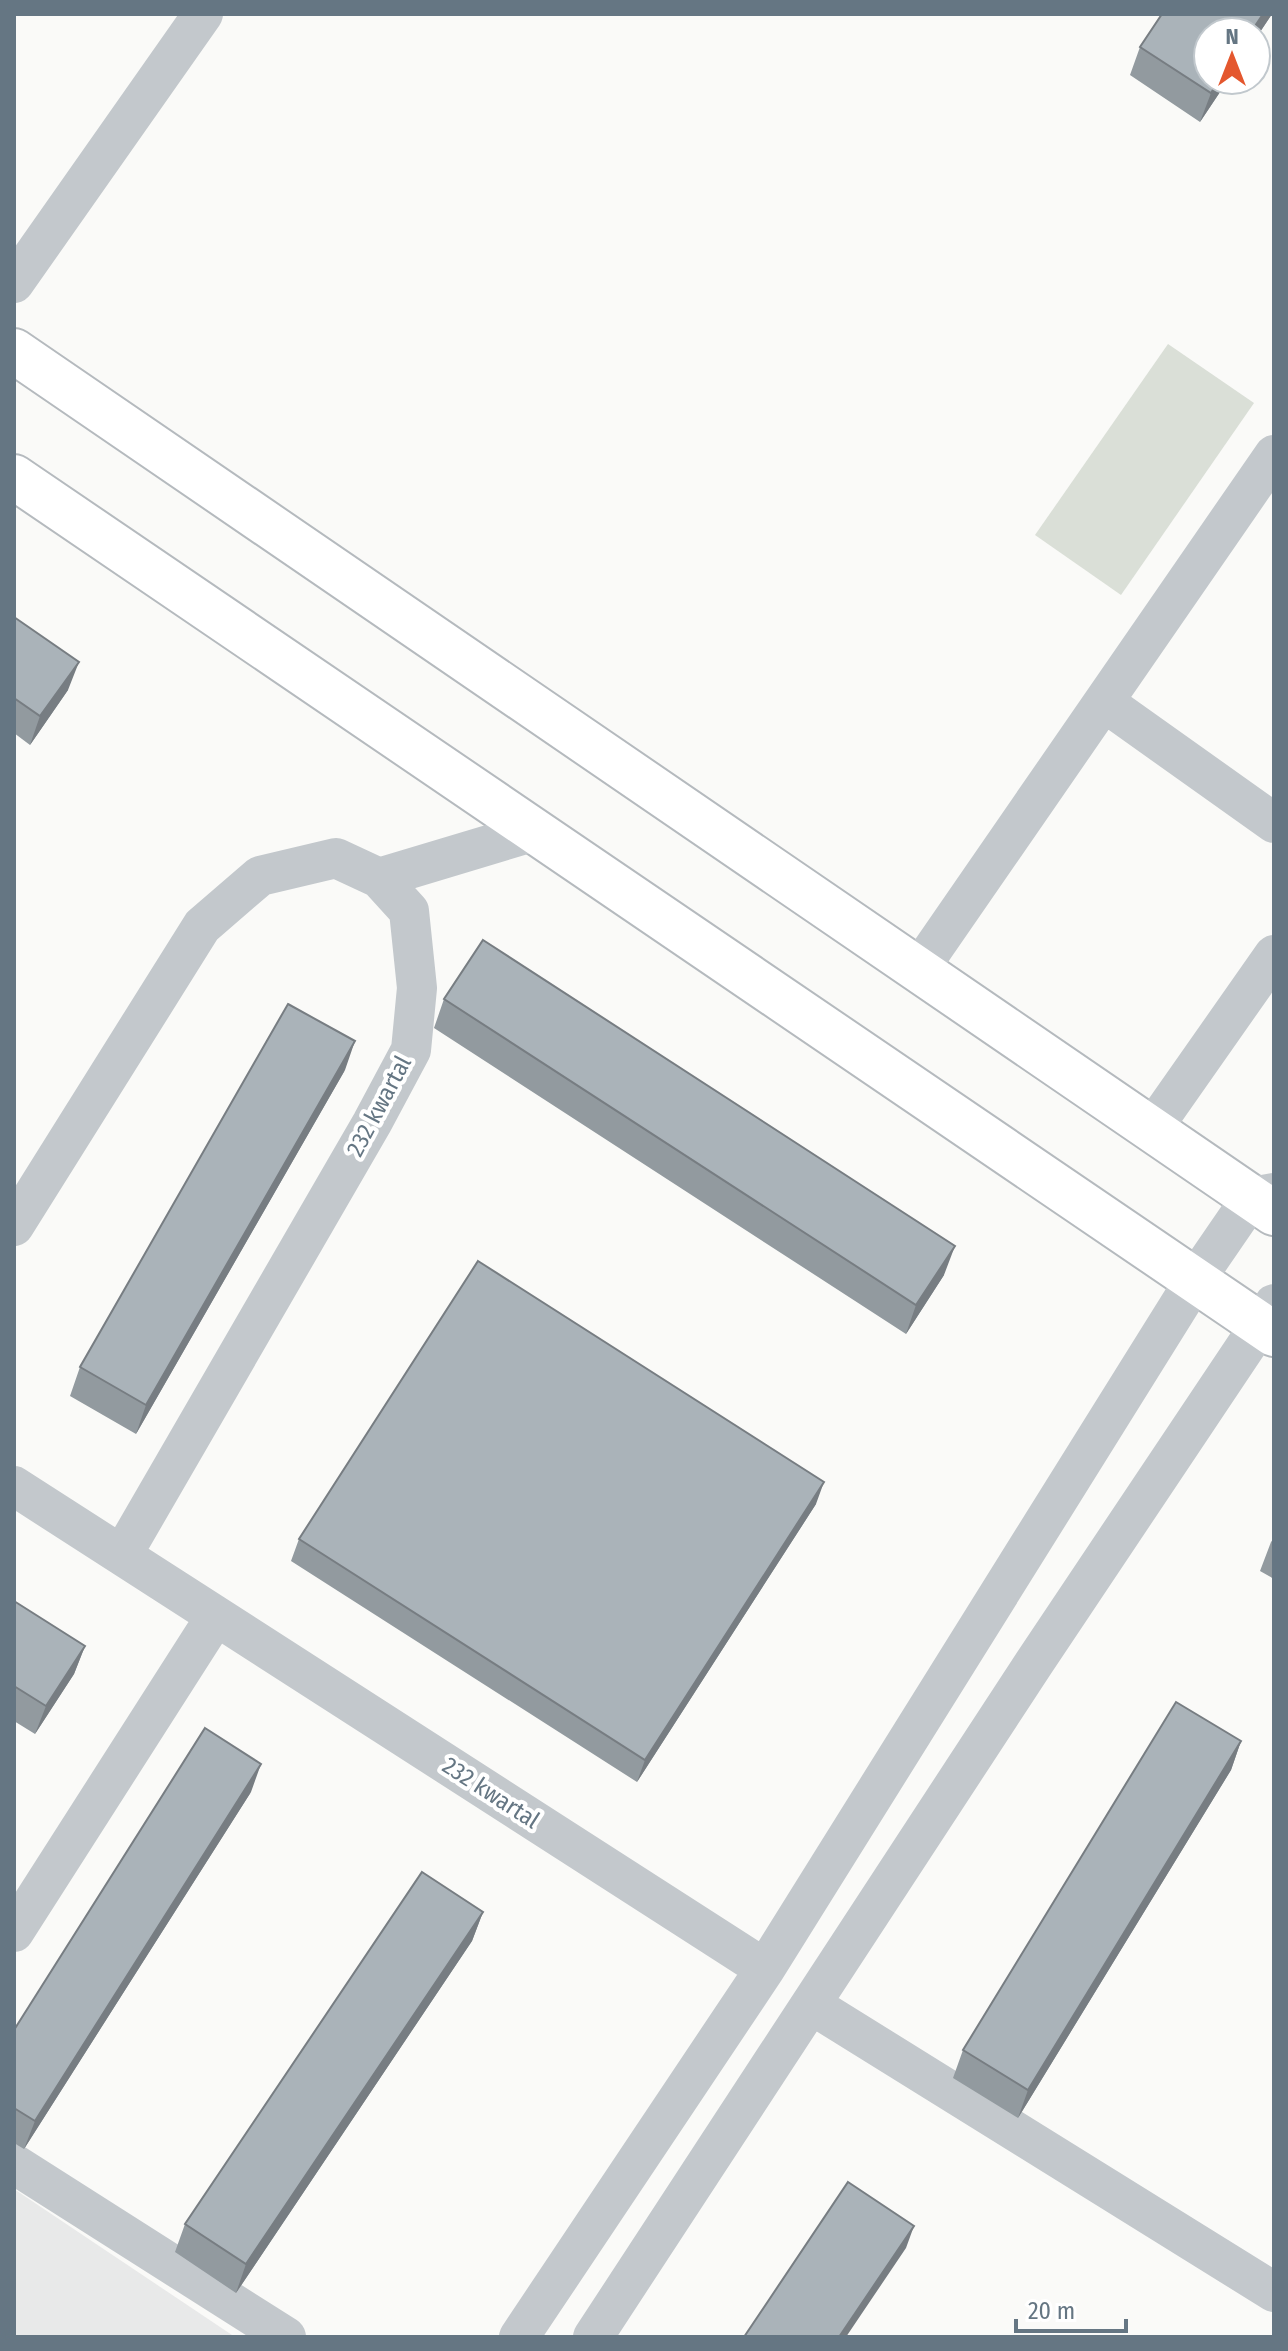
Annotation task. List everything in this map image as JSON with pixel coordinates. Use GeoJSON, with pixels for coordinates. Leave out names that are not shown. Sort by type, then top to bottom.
{"type":"FeatureCollection","features":[{"type":"Feature","properties":{"kind":"main road"},"geometry":{"type":"LineString","coordinates":[[14,351],[1152,1129],[1267,1201]]}},
{"type":"Feature","properties":{"kind":"main road"},"geometry":{"type":"LineString","coordinates":[[14,477],[1195,1280],[1269,1321]]}},
{"type":"Feature","properties":{"kind":"street"},"geometry":{"type":"LineString","coordinates":[[14,283],[203,14]]}},
{"type":"Feature","properties":{"kind":"street"},"geometry":{"type":"LineString","coordinates":[[919,969],[1274,455]]}},
{"type":"Feature","properties":{"kind":"street"},"geometry":{"type":"LineString","coordinates":[[1104,702],[1274,823]]}},
{"type":"Feature","properties":{"kind":"street"},"geometry":{"type":"LineString","coordinates":[[379,878],[535,831]]}},
{"type":"Feature","properties":{"kind":"street","name":"232 kwartal"},"geometry":{"type":"LineString","coordinates":[[14,1226],[202,926],[260,876],[336,858],[379,878],[409,911],[417,988],[411,1050],[372,1123],[122,1555]]}},
{"type":"Feature","properties":{"kind":"street"},"geometry":{"type":"LineString","coordinates":[[1152,1129],[1274,955]]}},
{"type":"Feature","properties":{"kind":"street"},"geometry":{"type":"LineString","coordinates":[[519,2337],[765,1969],[1195,1280],[1267,1201]]}},
{"type":"Feature","properties":{"kind":"street"},"geometry":{"type":"LineString","coordinates":[[593,2337],[1034,1663],[1269,1321]]}},
{"type":"Feature","properties":{"kind":"street","name":"232 kwartal"},"geometry":{"type":"LineString","coordinates":[[14,1486],[765,1969]]}},
{"type":"Feature","properties":{"kind":"street"},"geometry":{"type":"LineString","coordinates":[[14,1932],[216,1616]]}},
{"type":"Feature","properties":{"kind":"street"},"geometry":{"type":"LineString","coordinates":[[812,2005],[1274,2292]]}},
{"type":"Feature","properties":{"kind":"street"},"geometry":{"type":"LineString","coordinates":[[14,2164],[286,2337]]}},
{"type":"Feature","properties":{"kind":"shaded area"},"geometry":{"type":"Polygon","coordinates":[[[1168,344],[1254,403],[1121,595],[1035,535],[1168,344]]]}},
{"type":"Feature","properties":{"kind":"shaded area"},"geometry":{"type":"Polygon","coordinates":[[[14,2189],[235,2337],[14,2337],[14,2189]]]}},
{"type":"Feature","properties":{"kind":"building"},"geometry":{"type":"Polygon","coordinates":[[[1162,14],[1263,14],[1192,16],[1192,81],[1140,47],[1162,14]]]}},
{"type":"Feature","properties":{"kind":"building"},"geometry":{"type":"Polygon","coordinates":[[[14,617],[79,662],[40,716],[14,698],[14,617]]]}},
{"type":"Feature","properties":{"kind":"building"},"geometry":{"type":"Polygon","coordinates":[[[483,940],[955,1246],[916,1305],[444,999],[483,940]]]}},
{"type":"Feature","properties":{"kind":"building"},"geometry":{"type":"Polygon","coordinates":[[[288,1004],[355,1041],[146,1405],[80,1367],[288,1004]]]}},
{"type":"Feature","properties":{"kind":"building"},"geometry":{"type":"Polygon","coordinates":[[[478,1261],[824,1482],[645,1760],[299,1539],[478,1261]]]}},
{"type":"Feature","properties":{"kind":"building"},"geometry":{"type":"Polygon","coordinates":[[[14,1601],[85,1646],[46,1706],[14,1686],[14,1601]]]}},
{"type":"Feature","properties":{"kind":"building"},"geometry":{"type":"Polygon","coordinates":[[[1176,1702],[1241,1741],[1028,2090],[963,2050],[1176,1702]]]}},
{"type":"Feature","properties":{"kind":"building"},"geometry":{"type":"Polygon","coordinates":[[[205,1728],[261,1764],[35,2121],[14,2108],[14,2030],[205,1728]]]}},
{"type":"Feature","properties":{"kind":"building"},"geometry":{"type":"Polygon","coordinates":[[[422,1872],[483,1912],[246,2264],[185,2224],[422,1872]]]}},
{"type":"Feature","properties":{"kind":"building"},"geometry":{"type":"Polygon","coordinates":[[[848,2182],[914,2226],[839,2337],[744,2337],[848,2182]]]}}]}
